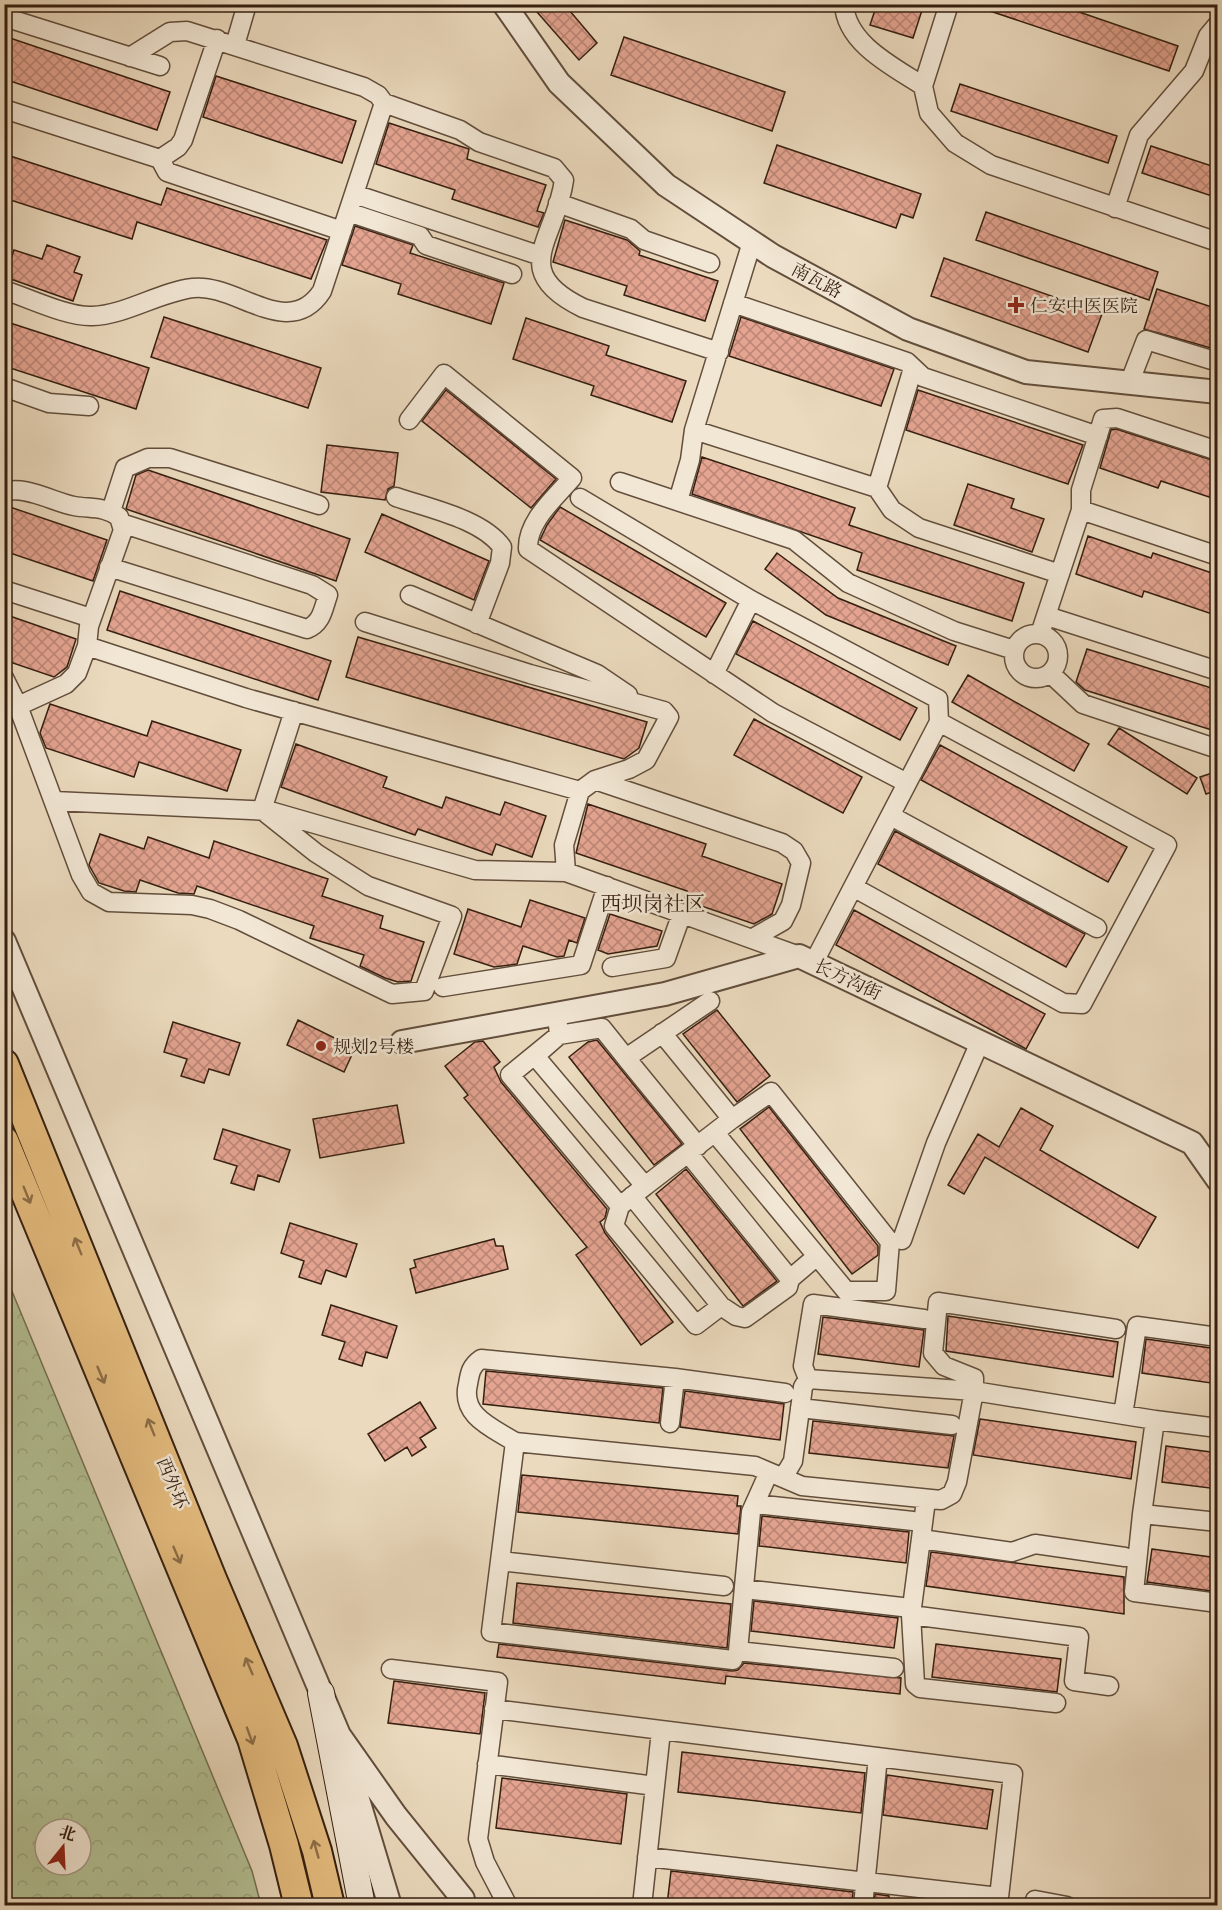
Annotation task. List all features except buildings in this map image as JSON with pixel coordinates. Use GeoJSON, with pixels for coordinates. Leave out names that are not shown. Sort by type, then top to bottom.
{"type":"FeatureCollection","features":[{"type":"Feature","properties":{"kind":"highway","name":"西外环"},"geometry":{"type":"LineString","coordinates":[[4,1064],[207,1568],[283,1746],[317,1851],[330,1905]]}},
{"type":"Feature","properties":{"kind":"highway","name":"西外环"},"geometry":{"type":"LineString","coordinates":[[4,1141],[252,1739],[284,1845],[299,1905]]}},
{"type":"Feature","properties":{"kind":"main road"},"geometry":{"type":"LineString","coordinates":[[321,1693],[362,1905]]}},
{"type":"Feature","properties":{"kind":"street"},"geometry":{"type":"LineString","coordinates":[[235,45],[248,4]]}},
{"type":"Feature","properties":{"kind":"street","name":"南瓦路"},"geometry":{"type":"LineString","coordinates":[[504,4],[559,83],[666,185],[773,256],[908,329],[1026,372],[1218,392]]}},
{"type":"Feature","properties":{"kind":"street"},"geometry":{"type":"LineString","coordinates":[[844,4],[845,18],[854,34],[880,58],[923,86]]}},
{"type":"Feature","properties":{"kind":"street"},"geometry":{"type":"LineString","coordinates":[[949,4],[923,86],[929,114],[955,144],[991,165],[1218,242]]}},
{"type":"Feature","properties":{"kind":"street"},"geometry":{"type":"LineString","coordinates":[[14,14],[160,66]]}},
{"type":"Feature","properties":{"kind":"street"},"geometry":{"type":"LineString","coordinates":[[1115,208],[1139,135],[1194,71],[1208,36],[1218,24]]}},
{"type":"Feature","properties":{"kind":"street"},"geometry":{"type":"LineString","coordinates":[[130,57],[170,32],[187,31],[364,87],[378,95],[384,104],[460,130],[479,142],[554,168],[564,180],[539,262],[542,274],[551,288],[564,299],[583,308],[718,352]]}},
{"type":"Feature","properties":{"kind":"street"},"geometry":{"type":"LineString","coordinates":[[160,159],[178,147],[183,140],[217,39]]}},
{"type":"Feature","properties":{"kind":"street"},"geometry":{"type":"LineString","coordinates":[[4,290],[81,315],[106,313],[194,288],[214,291],[270,310],[294,312],[305,309],[322,291],[384,104]]}},
{"type":"Feature","properties":{"kind":"street"},"geometry":{"type":"LineString","coordinates":[[4,109],[160,159],[167,172],[342,231]]}},
{"type":"Feature","properties":{"kind":"street"},"geometry":{"type":"LineString","coordinates":[[351,203],[541,256]]}},
{"type":"Feature","properties":{"kind":"street"},"geometry":{"type":"LineString","coordinates":[[351,203],[420,236],[426,245],[512,274]]}},
{"type":"Feature","properties":{"kind":"street"},"geometry":{"type":"LineString","coordinates":[[558,203],[631,229],[644,240],[710,263]]}},
{"type":"Feature","properties":{"kind":"street"},"geometry":{"type":"LineString","coordinates":[[678,501],[690,460],[694,430],[752,242]]}},
{"type":"Feature","properties":{"kind":"street"},"geometry":{"type":"LineString","coordinates":[[733,303],[907,362],[923,377],[1098,435]]}},
{"type":"Feature","properties":{"kind":"street"},"geometry":{"type":"LineString","coordinates":[[1129,384],[1146,340],[1218,362]]}},
{"type":"Feature","properties":{"kind":"street"},"geometry":{"type":"LineString","coordinates":[[877,488],[913,368]]}},
{"type":"Feature","properties":{"kind":"street"},"geometry":{"type":"LineString","coordinates":[[409,420],[444,374],[572,478],[533,525],[528,536],[528,549],[773,713],[908,783]]}},
{"type":"Feature","properties":{"kind":"street"},"geometry":{"type":"LineString","coordinates":[[4,387],[49,403],[89,406]]}},
{"type":"Feature","properties":{"kind":"street"},"geometry":{"type":"LineString","coordinates":[[1040,634],[1081,510],[1081,490],[1103,419],[1117,418],[1218,451]]}},
{"type":"Feature","properties":{"kind":"street"},"geometry":{"type":"LineString","coordinates":[[694,430],[877,488],[892,510],[919,528],[1060,574]]}},
{"type":"Feature","properties":{"kind":"street"},"geometry":{"type":"LineString","coordinates":[[18,706],[66,684],[82,664],[92,618],[123,530],[116,517],[125,468],[148,458],[170,458],[319,505]]}},
{"type":"Feature","properties":{"kind":"street"},"geometry":{"type":"LineString","coordinates":[[620,482],[794,540],[848,583],[954,631],[1014,650]]}},
{"type":"Feature","properties":{"kind":"street"},"geometry":{"type":"LineString","coordinates":[[4,493],[9,490],[32,493],[73,506],[98,507],[116,517],[312,585],[328,595],[320,619],[315,626],[307,628],[109,567]]}},
{"type":"Feature","properties":{"kind":"street"},"geometry":{"type":"LineString","coordinates":[[396,497],[479,527],[495,536],[502,547],[500,563],[477,624]]}},
{"type":"Feature","properties":{"kind":"street"},"geometry":{"type":"LineString","coordinates":[[54,801],[262,810],[475,870],[566,872],[807,959],[853,887],[939,722],[938,699],[751,600],[580,498]]}},
{"type":"Feature","properties":{"kind":"street"},"geometry":{"type":"LineString","coordinates":[[1081,510],[1218,556]]}},
{"type":"Feature","properties":{"kind":"street"},"geometry":{"type":"LineString","coordinates":[[4,590],[92,618]]}},
{"type":"Feature","properties":{"kind":"street"},"geometry":{"type":"LineString","coordinates":[[410,595],[597,674],[645,706]]}},
{"type":"Feature","properties":{"kind":"street"},"geometry":{"type":"LineString","coordinates":[[714,674],[751,600]]}},
{"type":"Feature","properties":{"kind":"street"},"geometry":{"type":"LineString","coordinates":[[1047,616],[1218,671]]}},
{"type":"Feature","properties":{"kind":"street"},"geometry":{"type":"LineString","coordinates":[[365,622],[664,711],[669,717],[646,760],[629,770],[588,786],[564,845],[566,872]]}},
{"type":"Feature","properties":{"kind":"street"},"geometry":{"type":"LineString","coordinates":[[1040,634],[1047,636],[1056,647],[1057,661],[1050,673],[1037,678],[1023,674],[1014,662],[1014,650],[1025,636],[1040,634]]}},
{"type":"Feature","properties":{"kind":"street"},"geometry":{"type":"LineString","coordinates":[[87,646],[294,711],[588,786],[782,843],[794,851],[801,863],[791,905],[783,921],[753,938]]}},
{"type":"Feature","properties":{"kind":"street"},"geometry":{"type":"LineString","coordinates":[[1050,673],[1083,704],[1218,749]]}},
{"type":"Feature","properties":{"kind":"street"},"geometry":{"type":"LineString","coordinates":[[4,678],[18,706],[81,875],[91,892],[109,902],[192,905],[210,909],[239,920],[393,994],[424,991],[452,916],[368,886],[316,853],[262,810]]}},
{"type":"Feature","properties":{"kind":"street"},"geometry":{"type":"LineString","coordinates":[[262,810],[294,711]]}},
{"type":"Feature","properties":{"kind":"street"},"geometry":{"type":"LineString","coordinates":[[853,887],[1063,1003],[1082,1004],[1167,845],[939,722]]}},
{"type":"Feature","properties":{"kind":"street"},"geometry":{"type":"LineString","coordinates":[[891,816],[1097,928]]}},
{"type":"Feature","properties":{"kind":"street"},"geometry":{"type":"LineString","coordinates":[[443,987],[581,965],[607,886]]}},
{"type":"Feature","properties":{"kind":"street"},"geometry":{"type":"LineString","coordinates":[[612,967],[666,958],[682,913]]}},
{"type":"Feature","properties":{"kind":"street"},"geometry":{"type":"LineString","coordinates":[[4,941],[339,1735],[390,1905]]}},
{"type":"Feature","properties":{"kind":"street","name":"长方沟街"},"geometry":{"type":"LineString","coordinates":[[402,1042],[557,1025],[665,994],[807,959],[1192,1143],[1218,1180]]}},
{"type":"Feature","properties":{"kind":"street"},"geometry":{"type":"LineString","coordinates":[[626,1058],[710,1001]]}},
{"type":"Feature","properties":{"kind":"street"},"geometry":{"type":"LineString","coordinates":[[557,1025],[602,1028],[790,1279]]}},
{"type":"Feature","properties":{"kind":"street"},"geometry":{"type":"LineString","coordinates":[[557,1025],[510,1075],[632,1196]]}},
{"type":"Feature","properties":{"kind":"street"},"geometry":{"type":"LineString","coordinates":[[557,1025],[535,1056],[632,1196],[721,1306],[736,1316],[745,1318],[788,1287],[790,1279],[817,1256]]}},
{"type":"Feature","properties":{"kind":"street"},"geometry":{"type":"LineString","coordinates":[[662,1033],[732,1119]]}},
{"type":"Feature","properties":{"kind":"street"},"geometry":{"type":"LineString","coordinates":[[902,1240],[936,1143],[981,1042]]}},
{"type":"Feature","properties":{"kind":"street"},"geometry":{"type":"LineString","coordinates":[[715,1132],[846,1291],[886,1291],[890,1242],[771,1092],[732,1119],[715,1132],[632,1196],[614,1226],[696,1326],[721,1306]]}},
{"type":"Feature","properties":{"kind":"street"},"geometry":{"type":"LineString","coordinates":[[785,1393],[675,1378],[481,1359],[473,1365],[466,1391],[474,1416],[515,1442],[755,1466],[802,1486],[941,1500],[951,1494],[957,1482],[974,1391],[974,1378],[944,1366],[933,1353],[938,1302],[1116,1329]]}},
{"type":"Feature","properties":{"kind":"street"},"geometry":{"type":"LineString","coordinates":[[808,1379],[803,1366],[813,1304],[924,1319]]}},
{"type":"Feature","properties":{"kind":"street"},"geometry":{"type":"LineString","coordinates":[[1123,1414],[1137,1326],[1218,1337]]}},
{"type":"Feature","properties":{"kind":"street"},"geometry":{"type":"LineString","coordinates":[[670,1423],[675,1378]]}},
{"type":"Feature","properties":{"kind":"street"},"geometry":{"type":"LineString","coordinates":[[808,1379],[974,1391],[1218,1428]]}},
{"type":"Feature","properties":{"kind":"street"},"geometry":{"type":"LineString","coordinates":[[808,1379],[802,1387],[793,1461],[776,1475],[751,1512],[738,1651],[894,1668]]}},
{"type":"Feature","properties":{"kind":"street"},"geometry":{"type":"LineString","coordinates":[[800,1408],[952,1425]]}},
{"type":"Feature","properties":{"kind":"street"},"geometry":{"type":"LineString","coordinates":[[1155,1420],[1134,1592],[1218,1603]]}},
{"type":"Feature","properties":{"kind":"street"},"geometry":{"type":"LineString","coordinates":[[515,1442],[491,1632],[733,1660]]}},
{"type":"Feature","properties":{"kind":"street"},"geometry":{"type":"LineString","coordinates":[[926,1500],[907,1611],[915,1684],[920,1688],[1056,1703]]}},
{"type":"Feature","properties":{"kind":"street"},"geometry":{"type":"LineString","coordinates":[[755,1504],[913,1521]]}},
{"type":"Feature","properties":{"kind":"street"},"geometry":{"type":"LineString","coordinates":[[1142,1514],[1218,1522]]}},
{"type":"Feature","properties":{"kind":"street"},"geometry":{"type":"LineString","coordinates":[[921,1539],[1012,1552],[1035,1544],[1125,1557]]}},
{"type":"Feature","properties":{"kind":"street"},"geometry":{"type":"LineString","coordinates":[[500,1561],[724,1586]]}},
{"type":"Feature","properties":{"kind":"street"},"geometry":{"type":"LineString","coordinates":[[744,1588],[1079,1637],[1074,1681],[1109,1686]]}},
{"type":"Feature","properties":{"kind":"street"},"geometry":{"type":"LineString","coordinates":[[391,1669],[498,1682],[478,1839],[485,1862],[508,1905]]}},
{"type":"Feature","properties":{"kind":"street"},"geometry":{"type":"LineString","coordinates":[[494,1710],[1013,1774],[998,1901],[865,1881],[647,1857]]}},
{"type":"Feature","properties":{"kind":"street"},"geometry":{"type":"LineString","coordinates":[[642,1905],[661,1731]]}},
{"type":"Feature","properties":{"kind":"street"},"geometry":{"type":"LineString","coordinates":[[339,1735],[396,1816],[464,1903]]}},
{"type":"Feature","properties":{"kind":"street"},"geometry":{"type":"LineString","coordinates":[[863,1905],[878,1757]]}},
{"type":"Feature","properties":{"kind":"street"},"geometry":{"type":"LineString","coordinates":[[487,1764],[655,1786]]}},
{"type":"Feature","properties":{"kind":"street"},"geometry":{"type":"LineString","coordinates":[[1035,1900],[1067,1905]]}},
{"type":"Feature","properties":{"kind":"green space"},"geometry":{"type":"Polygon","coordinates":[[[4,1272],[252,1871],[261,1905],[5,1905],[4,1272]]]}},
{"type":"Feature","properties":{"kind":"place","name":"仁安中医医院"},"geometry":{"type":"Point","coordinates":[1016,305]}},
{"type":"Feature","properties":{"kind":"place","name":"规划2号楼"},"geometry":{"type":"Point","coordinates":[321,1046]}},
{"type":"Feature","properties":{"kind":"district","name":"西坝岗社区"},"geometry":{"type":"Point","coordinates":[653,903]}}]}
